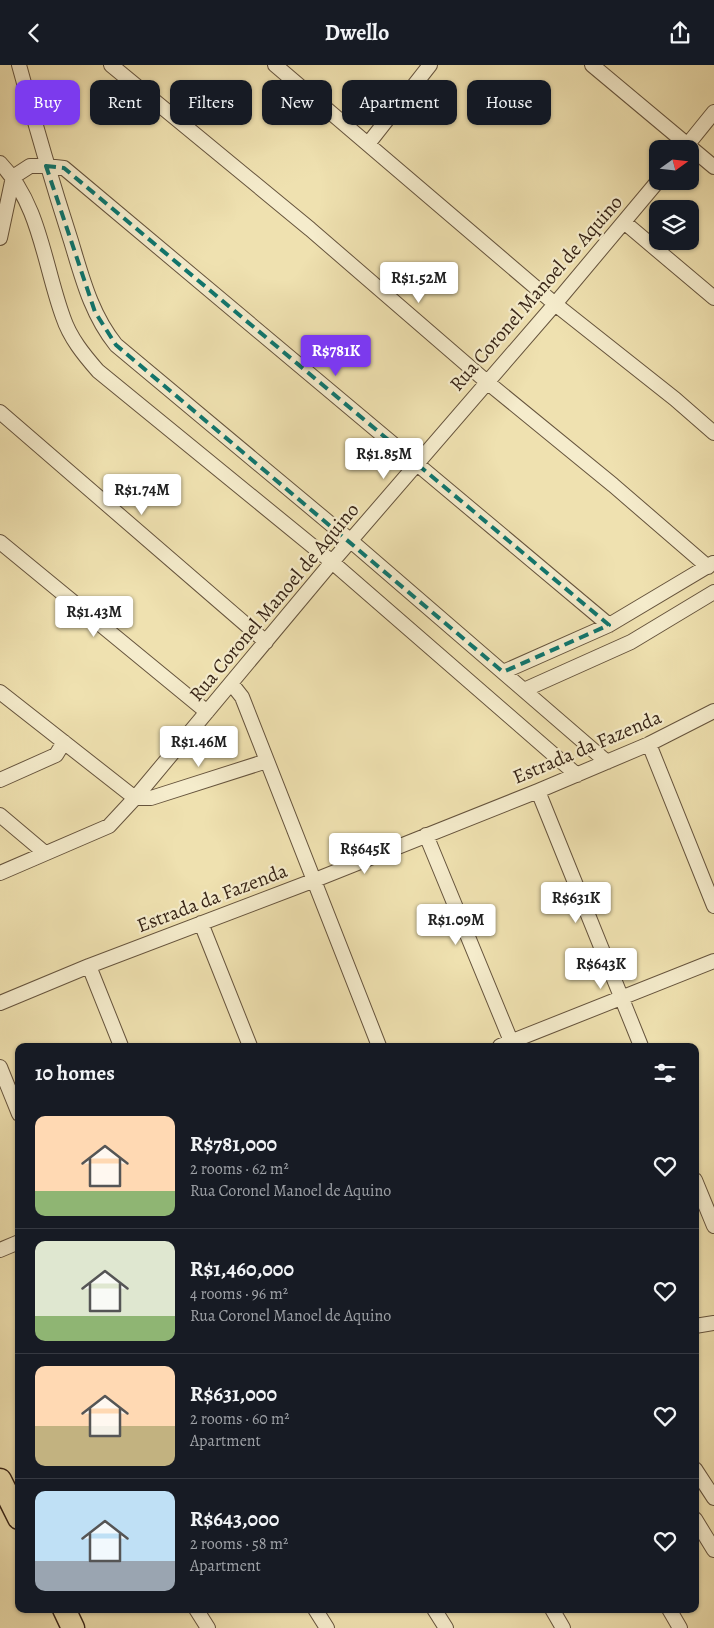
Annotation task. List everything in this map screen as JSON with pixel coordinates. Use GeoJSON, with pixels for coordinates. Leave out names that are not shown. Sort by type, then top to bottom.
{"type":"FeatureCollection","features":[{"type":"Feature","properties":{"kind":"main road"},"geometry":{"type":"LineString","coordinates":[[9,1488],[15,1506]]}},
{"type":"Feature","properties":{"kind":"main road"},"geometry":{"type":"LineString","coordinates":[[66,1613],[73,1628]]}},
{"type":"Feature","properties":{"kind":"street"},"geometry":{"type":"LineString","coordinates":[[19,65],[46,165],[94,312],[116,345],[351,541],[607,762]]}},
{"type":"Feature","properties":{"kind":"street"},"geometry":{"type":"LineString","coordinates":[[111,65],[310,229],[487,381],[711,565],[609,625],[503,672]]}},
{"type":"Feature","properties":{"kind":"street"},"geometry":{"type":"LineString","coordinates":[[274,65],[555,303],[676,399],[714,433]]}},
{"type":"Feature","properties":{"kind":"street"},"geometry":{"type":"LineString","coordinates":[[368,144],[430,65]]}},
{"type":"Feature","properties":{"kind":"street"},"geometry":{"type":"LineString","coordinates":[[592,65],[678,140]]}},
{"type":"Feature","properties":{"kind":"street"},"geometry":{"type":"LineString","coordinates":[[692,140],[714,112]]}},
{"type":"Feature","properties":{"kind":"street"},"geometry":{"type":"LineString","coordinates":[[699,156],[714,167]]}},
{"type":"Feature","properties":{"kind":"street"},"geometry":{"type":"LineString","coordinates":[[0,163],[12,177],[27,201],[63,318],[76,343],[98,371],[332,562],[577,775]]}},
{"type":"Feature","properties":{"kind":"street"},"geometry":{"type":"LineString","coordinates":[[0,238],[12,177],[30,166],[46,165],[64,168],[609,625]]}},
{"type":"Feature","properties":{"kind":"street","name":"Rua Coronel Manoel de Aquino"},"geometry":{"type":"LineString","coordinates":[[0,873],[108,826],[135,798],[332,562],[651,190]]}},
{"type":"Feature","properties":{"kind":"street"},"geometry":{"type":"LineString","coordinates":[[624,222],[714,298]]}},
{"type":"Feature","properties":{"kind":"street"},"geometry":{"type":"LineString","coordinates":[[0,412],[266,642]]}},
{"type":"Feature","properties":{"kind":"street"},"geometry":{"type":"LineString","coordinates":[[0,542],[207,712]]}},
{"type":"Feature","properties":{"kind":"street"},"geometry":{"type":"LineString","coordinates":[[524,690],[631,642],[714,592]]}},
{"type":"Feature","properties":{"kind":"street"},"geometry":{"type":"LineString","coordinates":[[231,683],[242,697],[378,1043]]}},
{"type":"Feature","properties":{"kind":"street"},"geometry":{"type":"LineString","coordinates":[[0,692],[135,798],[151,798],[267,761]]}},
{"type":"Feature","properties":{"kind":"street","name":"Estrada da Fazenda"},"geometry":{"type":"LineString","coordinates":[[0,1003],[89,966],[315,880],[538,791],[649,744],[714,711]]}},
{"type":"Feature","properties":{"kind":"street"},"geometry":{"type":"LineString","coordinates":[[0,781],[56,755],[64,742]]}},
{"type":"Feature","properties":{"kind":"street"},"geometry":{"type":"LineString","coordinates":[[649,744],[714,906]]}},
{"type":"Feature","properties":{"kind":"street"},"geometry":{"type":"LineString","coordinates":[[538,791],[640,1043]]}},
{"type":"Feature","properties":{"kind":"street"},"geometry":{"type":"LineString","coordinates":[[0,815],[45,853]]}},
{"type":"Feature","properties":{"kind":"street"},"geometry":{"type":"LineString","coordinates":[[426,835],[507,1043]]}},
{"type":"Feature","properties":{"kind":"street"},"geometry":{"type":"LineString","coordinates":[[201,923],[249,1043]]}},
{"type":"Feature","properties":{"kind":"street"},"geometry":{"type":"LineString","coordinates":[[513,1043],[621,997],[714,961]]}},
{"type":"Feature","properties":{"kind":"street"},"geometry":{"type":"LineString","coordinates":[[89,966],[120,1043]]}},
{"type":"Feature","properties":{"kind":"street"},"geometry":{"type":"LineString","coordinates":[[0,1067],[15,1104]]}},
{"type":"Feature","properties":{"kind":"street"},"geometry":{"type":"LineString","coordinates":[[699,1187],[711,1212],[714,1226]]}},
{"type":"Feature","properties":{"kind":"street"},"geometry":{"type":"LineString","coordinates":[[699,1216],[711,1212]]}},
{"type":"Feature","properties":{"kind":"street"},"geometry":{"type":"LineString","coordinates":[[0,1250],[15,1244]]}},
{"type":"Feature","properties":{"kind":"street"},"geometry":{"type":"LineString","coordinates":[[699,1325],[714,1323]]}},
{"type":"Feature","properties":{"kind":"street"},"geometry":{"type":"LineString","coordinates":[[699,1475],[714,1498]]}},
{"type":"Feature","properties":{"kind":"street"},"geometry":{"type":"LineString","coordinates":[[699,1526],[714,1550]]}},
{"type":"Feature","properties":{"kind":"street"},"geometry":{"type":"LineString","coordinates":[[199,1613],[208,1628]]}},
{"type":"Feature","properties":{"kind":"street"},"geometry":{"type":"LineString","coordinates":[[318,1613],[327,1628]]}},
{"type":"Feature","properties":{"kind":"street"},"geometry":{"type":"LineString","coordinates":[[437,1613],[446,1628]]}},
{"type":"Feature","properties":{"kind":"street"},"geometry":{"type":"LineString","coordinates":[[554,1613],[563,1628]]}},
{"type":"Feature","properties":{"kind":"street"},"geometry":{"type":"LineString","coordinates":[[671,1613],[680,1628]]}},
{"type":"Feature","properties":{"kind":"highlighted area"},"geometry":{"type":"Polygon","coordinates":[[[46,166],[64,168],[609,625],[503,672],[116,345],[95,312],[46,166]]]}}]}
